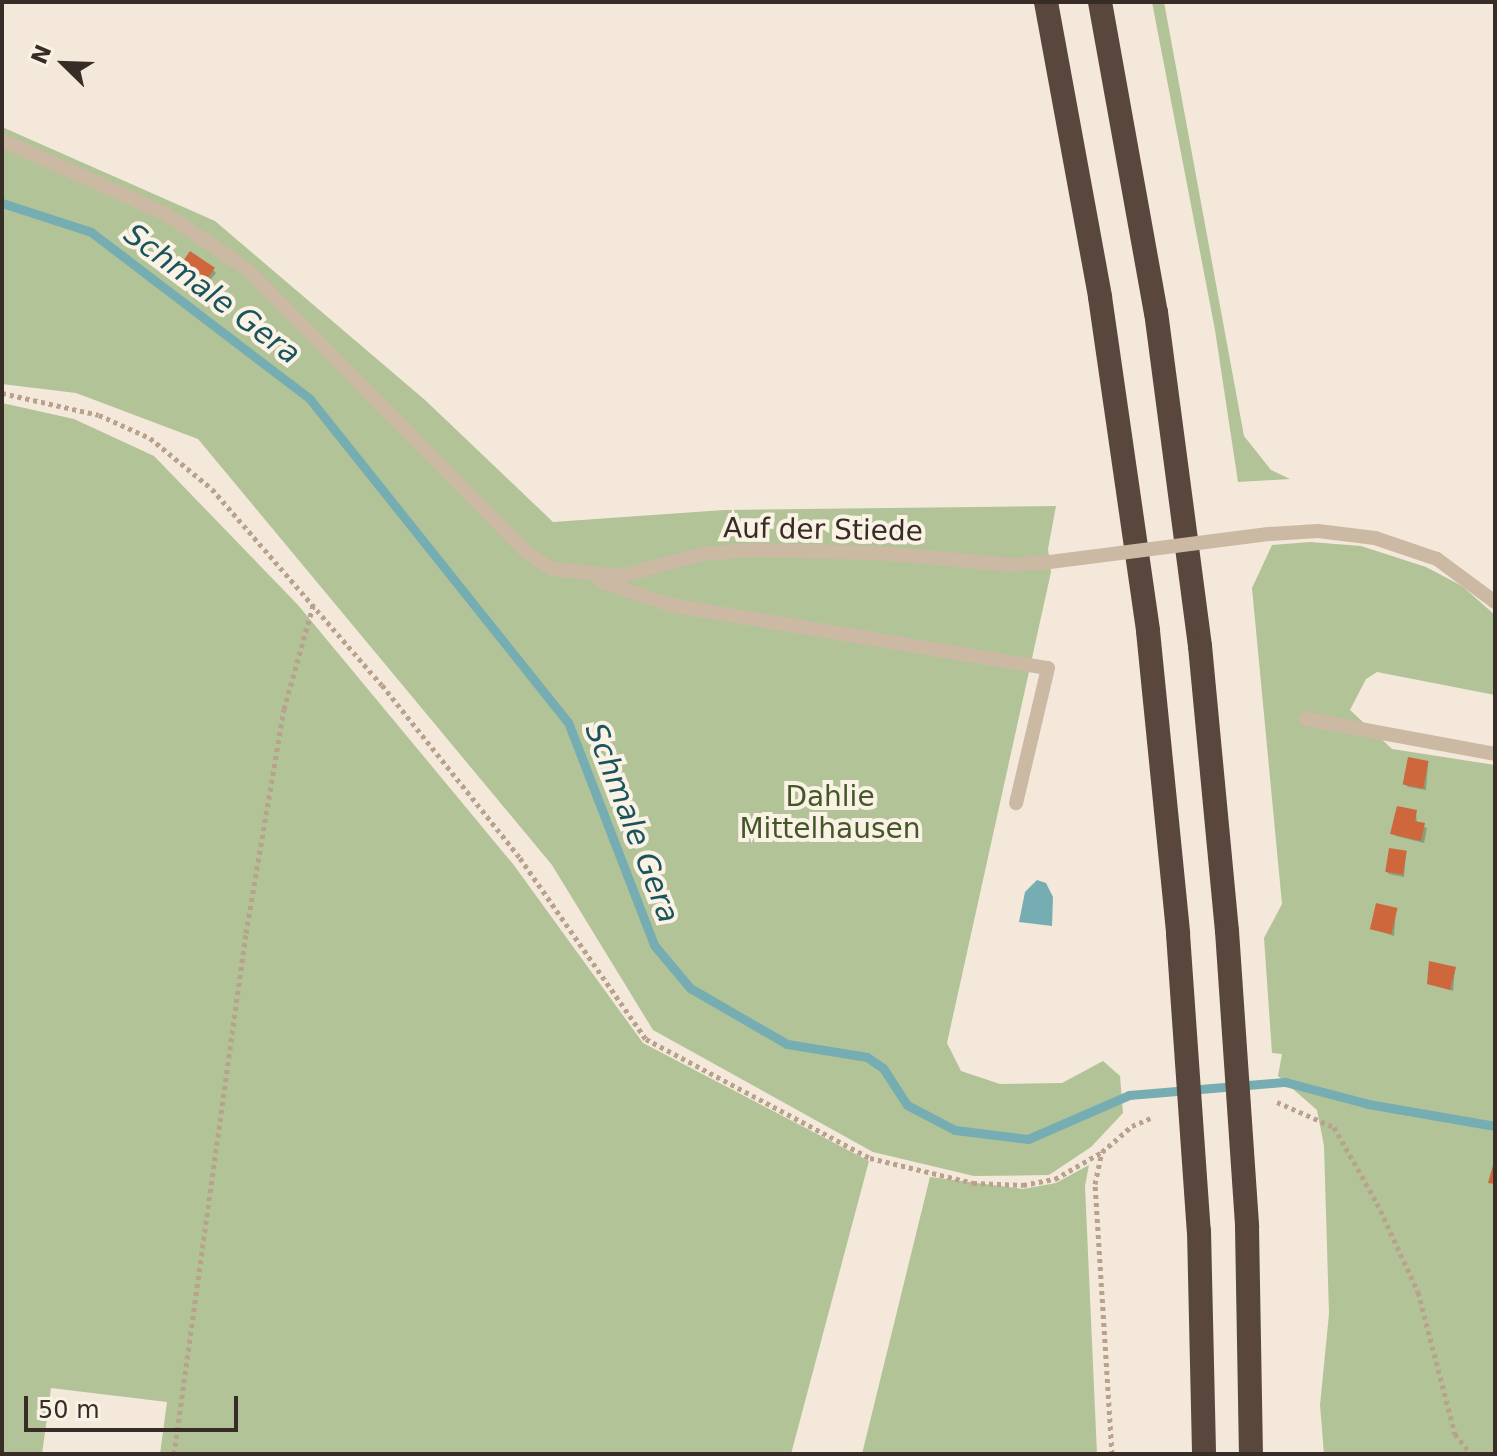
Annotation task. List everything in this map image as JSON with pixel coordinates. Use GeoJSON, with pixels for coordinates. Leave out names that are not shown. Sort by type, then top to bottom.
{"type":"FeatureCollection","features":[{"type":"Feature","properties":{"kind":"highway"},"geometry":{"type":"LineString","coordinates":[[1046,2],[1100,297],[1148,631],[1178,934],[1199,1231],[1204,1454]]}},
{"type":"Feature","properties":{"kind":"highway"},"geometry":{"type":"LineString","coordinates":[[1100,2],[1156,312],[1200,646],[1227,931],[1247,1227],[1251,1454]]}},
{"type":"Feature","properties":{"kind":"lane","name":"Auf der Stiede"},"geometry":{"type":"LineString","coordinates":[[2,140],[111,187],[207,239],[247,269],[525,551],[552,569],[584,575],[621,576],[702,554],[755,550],[880,553],[1012,565],[1318,531],[1375,538],[1437,559],[1495,602]]}},
{"type":"Feature","properties":{"kind":"lane"},"geometry":{"type":"LineString","coordinates":[[584,575],[670,605],[1048,668],[1016,803]]}},
{"type":"Feature","properties":{"kind":"lane"},"geometry":{"type":"LineString","coordinates":[[1306,719],[1495,754]]}},
{"type":"Feature","properties":{"kind":"path"},"geometry":{"type":"LineString","coordinates":[[2,393],[99,415],[150,438],[212,489],[313,605],[520,858],[646,1039],[870,1158],[958,1179],[1023,1185],[1055,1179],[1102,1152],[1132,1126],[1151,1118]]}},
{"type":"Feature","properties":{"kind":"path"},"geometry":{"type":"LineString","coordinates":[[174,1454],[246,933],[284,709],[313,605]]}},
{"type":"Feature","properties":{"kind":"path"},"geometry":{"type":"LineString","coordinates":[[1277,1102],[1334,1127],[1377,1203],[1418,1292],[1450,1419],[1471,1454]]}},
{"type":"Feature","properties":{"kind":"path"},"geometry":{"type":"LineString","coordinates":[[1102,1152],[1095,1184],[1112,1454]]}},
{"type":"Feature","properties":{"kind":"green space"},"geometry":{"type":"Polygon","coordinates":[[[1152,2],[1164,2],[1244,436],[1271,470],[1290,479],[1238,482],[1215,330],[1152,2]]]}},
{"type":"Feature","properties":{"kind":"green space","name":"Dahlie Mittelhausen"},"geometry":{"type":"Polygon","coordinates":[[[2,127],[215,221],[425,400],[553,522],[724,510],[1056,506],[1048,549],[1051,572],[947,1043],[961,1071],[1000,1084],[1062,1083],[1103,1061],[1120,1076],[1123,1113],[1091,1147],[1049,1175],[974,1176],[873,1152],[653,1030],[552,865],[198,439],[76,393],[2,384],[2,127]]]}},
{"type":"Feature","properties":{"kind":"green space"},"geometry":{"type":"Polygon","coordinates":[[[2,403],[74,419],[154,456],[298,605],[513,864],[643,1043],[869,1161],[791,1454],[160,1454],[167,1402],[51,1388],[42,1454],[2,1454],[2,403]]]}},
{"type":"Feature","properties":{"kind":"green space"},"geometry":{"type":"Polygon","coordinates":[[[1310,542],[1361,546],[1426,567],[1462,586],[1495,615],[1495,695],[1377,672],[1366,679],[1350,710],[1392,749],[1495,765],[1495,1454],[1324,1454],[1320,1405],[1329,1314],[1324,1146],[1317,1110],[1278,1076],[1282,1054],[1272,1053],[1264,938],[1282,904],[1252,588],[1272,545],[1310,542]]]}},
{"type":"Feature","properties":{"kind":"green space"},"geometry":{"type":"Polygon","coordinates":[[[1089,1165],[1085,1186],[1097,1454],[862,1454],[930,1177],[1023,1189],[1056,1183],[1089,1165]]]}},
{"type":"Feature","properties":{"kind":"water"},"geometry":{"type":"Polygon","coordinates":[[[1037,880],[1046,883],[1053,897],[1052,926],[1019,922],[1025,892],[1037,880]]]}},
{"type":"Feature","properties":{"kind":"building"},"geometry":{"type":"Polygon","coordinates":[[[190,251],[215,268],[204,284],[179,267],[190,251]]]}},
{"type":"Feature","properties":{"kind":"building"},"geometry":{"type":"Polygon","coordinates":[[[1408,757],[1429,761],[1423,788],[1403,784],[1408,757]]]}},
{"type":"Feature","properties":{"kind":"building"},"geometry":{"type":"Polygon","coordinates":[[[1397,806],[1417,810],[1415,821],[1425,823],[1421,841],[1390,834],[1397,806]]]}},
{"type":"Feature","properties":{"kind":"building"},"geometry":{"type":"Polygon","coordinates":[[[1389,848],[1407,851],[1403,875],[1385,872],[1389,848]]]}},
{"type":"Feature","properties":{"kind":"building"},"geometry":{"type":"Polygon","coordinates":[[[1376,903],[1397,908],[1391,934],[1370,929],[1376,903]]]}},
{"type":"Feature","properties":{"kind":"building"},"geometry":{"type":"Polygon","coordinates":[[[1429,961],[1456,967],[1450,990],[1427,984],[1429,961]]]}},
{"type":"Feature","properties":{"kind":"building"},"geometry":{"type":"Polygon","coordinates":[[[1495,1158],[1495,1184],[1488,1183],[1495,1158]]]}},
{"type":"Feature","properties":{"kind":"waterway","name":"Schmale Gera"},"geometry":{"type":"LineString","coordinates":[[2,203],[91,232],[309,398],[568,722],[654,945],[690,988],[787,1044],[867,1057],[883,1068],[907,1105],[955,1130],[1028,1139],[1129,1095],[1285,1082],[1368,1104],[1495,1126]]}}]}
